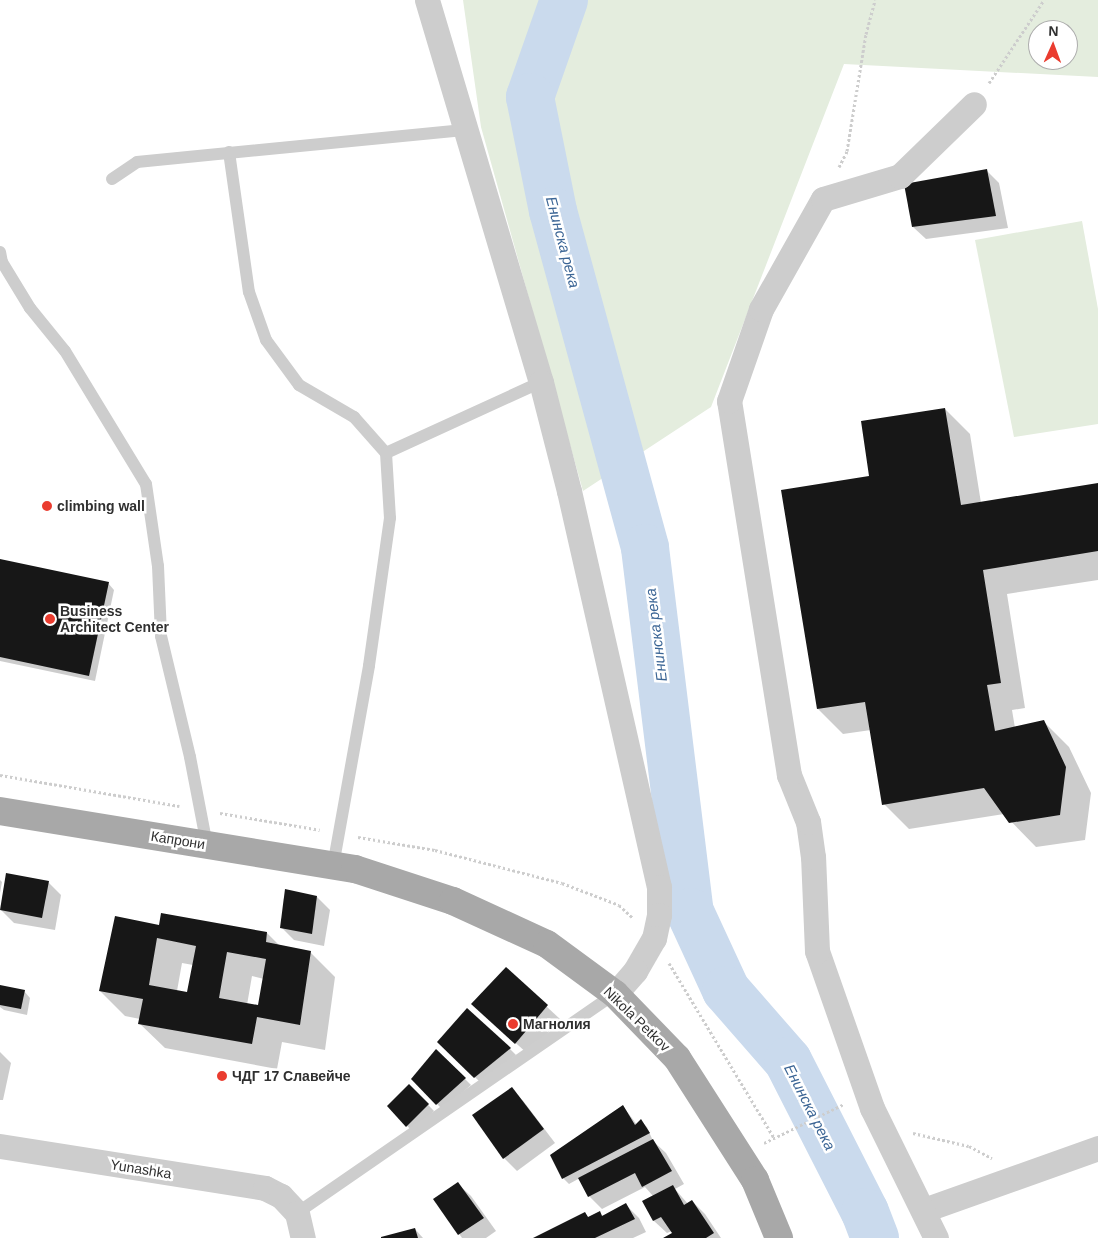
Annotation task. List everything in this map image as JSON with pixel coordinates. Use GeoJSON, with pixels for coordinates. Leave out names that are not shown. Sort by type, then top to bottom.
{"type":"FeatureCollection","features":[{"type":"Feature","properties":{"kind":"main road","name":"Капрони"},"geometry":{"type":"LineString","coordinates":[[0,811],[344,867]]}},
{"type":"Feature","properties":{"kind":"main road","name":"Nikola Petkov"},"geometry":{"type":"LineString","coordinates":[[344,867],[453,902],[547,944],[615,994],[677,1058],[755,1180],[779,1238]]}},
{"type":"Feature","properties":{"kind":"street"},"geometry":{"type":"LineString","coordinates":[[427,0],[541,382],[569,492],[659,887],[659,915],[654,938],[635,971],[615,994]]}},
{"type":"Feature","properties":{"kind":"street"},"geometry":{"type":"LineString","coordinates":[[936,1238],[924,1210],[872,1108],[817,951],[813,857],[808,822],[789,775],[729,401],[760,309],[823,199],[900,176],[974,104]]}},
{"type":"Feature","properties":{"kind":"street","name":"Yunashka"},"geometry":{"type":"LineString","coordinates":[[0,1146],[265,1188],[289,1204]]}},
{"type":"Feature","properties":{"kind":"street"},"geometry":{"type":"LineString","coordinates":[[924,1210],[1098,1148]]}},
{"type":"Feature","properties":{"kind":"street"},"geometry":{"type":"LineString","coordinates":[[289,1204],[303,1238]]}},
{"type":"Feature","properties":{"kind":"lane"},"geometry":{"type":"LineString","coordinates":[[112,179],[137,162],[466,130]]}},
{"type":"Feature","properties":{"kind":"lane"},"geometry":{"type":"LineString","coordinates":[[229,152],[249,292],[266,340],[299,384],[354,417],[386,453],[390,518],[344,867]]}},
{"type":"Feature","properties":{"kind":"lane"},"geometry":{"type":"LineString","coordinates":[[0,252],[2,262],[30,308],[65,351],[146,484],[158,566],[162,636],[190,757],[207,845]]}},
{"type":"Feature","properties":{"kind":"lane"},"geometry":{"type":"LineString","coordinates":[[386,453],[541,382]]}},
{"type":"Feature","properties":{"kind":"lane"},"geometry":{"type":"LineString","coordinates":[[289,1204],[615,994]]}},
{"type":"Feature","properties":{"kind":"path"},"geometry":{"type":"LineString","coordinates":[[823,199],[847,151],[866,34],[874,0]]}},
{"type":"Feature","properties":{"kind":"path"},"geometry":{"type":"LineString","coordinates":[[974,104],[1044,0]]}},
{"type":"Feature","properties":{"kind":"path"},"geometry":{"type":"LineString","coordinates":[[764,1143],[843,1104],[872,1108],[904,1131],[969,1146],[1023,1175]]}},
{"type":"Feature","properties":{"kind":"green space"},"geometry":{"type":"Polygon","coordinates":[[[463,0],[1098,0],[1098,77],[844,64],[711,407],[583,491],[481,127],[463,0]]]}},
{"type":"Feature","properties":{"kind":"green space"},"geometry":{"type":"Polygon","coordinates":[[[1082,221],[1098,309],[1098,424],[1014,437],[975,240],[1082,221]]]}},
{"type":"Feature","properties":{"kind":"building"},"geometry":{"type":"Polygon","coordinates":[[[987,169],[996,216],[912,227],[904,184],[987,169]]]}},
{"type":"Feature","properties":{"kind":"building"},"geometry":{"type":"Polygon","coordinates":[[[945,408],[961,505],[1098,483],[1098,551],[983,570],[1001,683],[987,685],[995,731],[1044,720],[1066,767],[1060,815],[1009,823],[984,788],[882,805],[865,702],[817,709],[781,490],[869,476],[861,421],[945,408]]]}},
{"type":"Feature","properties":{"kind":"building","name":"Business Architect Center"},"geometry":{"type":"Polygon","coordinates":[[[0,559],[109,582],[89,676],[0,657],[0,559]]]}},
{"type":"Feature","properties":{"kind":"building"},"geometry":{"type":"Polygon","coordinates":[[[6,873],[49,881],[42,918],[0,910],[6,873]]]}},
{"type":"Feature","properties":{"kind":"building"},"geometry":{"type":"Polygon","coordinates":[[[285,889],[317,896],[312,934],[280,928],[285,889]]]}},
{"type":"Feature","properties":{"kind":"building"},"geometry":{"type":"Polygon","coordinates":[[[161,913],[267,932],[266,942],[311,951],[300,1025],[257,1017],[252,1044],[138,1024],[143,999],[99,991],[115,916],[159,925],[161,913]],[[157,938],[149,985],[187,992],[196,946],[157,938]],[[227,952],[219,998],[258,1005],[266,959],[227,952]]]}},
{"type":"Feature","properties":{"kind":"building","name":"Магнолия"},"geometry":{"type":"Polygon","coordinates":[[[506,967],[548,1005],[515,1044],[471,1004],[506,967]]]}},
{"type":"Feature","properties":{"kind":"building"},"geometry":{"type":"Polygon","coordinates":[[[0,985],[25,990],[21,1009],[0,1005],[0,985]]]}},
{"type":"Feature","properties":{"kind":"building"},"geometry":{"type":"Polygon","coordinates":[[[467,1008],[511,1048],[474,1078],[437,1042],[467,1008]]]}},
{"type":"Feature","properties":{"kind":"building"},"geometry":{"type":"Polygon","coordinates":[[[436,1049],[466,1078],[436,1105],[411,1079],[436,1049]]]}},
{"type":"Feature","properties":{"kind":"building"},"geometry":{"type":"Polygon","coordinates":[[[409,1084],[429,1104],[406,1127],[387,1106],[409,1084]]]}},
{"type":"Feature","properties":{"kind":"building"},"geometry":{"type":"Polygon","coordinates":[[[512,1087],[544,1129],[503,1159],[472,1115],[512,1087]]]}},
{"type":"Feature","properties":{"kind":"building"},"geometry":{"type":"Polygon","coordinates":[[[623,1105],[635,1125],[641,1119],[650,1133],[562,1179],[550,1155],[623,1105]]]}},
{"type":"Feature","properties":{"kind":"building"},"geometry":{"type":"Polygon","coordinates":[[[653,1139],[672,1171],[642,1187],[635,1173],[588,1197],[578,1178],[653,1139]]]}},
{"type":"Feature","properties":{"kind":"building"},"geometry":{"type":"Polygon","coordinates":[[[458,1182],[484,1218],[458,1235],[433,1199],[458,1182]]]}},
{"type":"Feature","properties":{"kind":"building"},"geometry":{"type":"Polygon","coordinates":[[[673,1185],[684,1205],[692,1200],[714,1233],[706,1238],[663,1238],[672,1233],[661,1217],[653,1221],[642,1201],[673,1185]]]}},
{"type":"Feature","properties":{"kind":"building"},"geometry":{"type":"Polygon","coordinates":[[[626,1203],[635,1219],[595,1238],[533,1238],[585,1212],[588,1217],[600,1211],[602,1216],[626,1203]]]}},
{"type":"Feature","properties":{"kind":"building"},"geometry":{"type":"Polygon","coordinates":[[[415,1228],[418,1238],[381,1238],[381,1237],[415,1228]]]}},
{"type":"Feature","properties":{"kind":"waterway","name":"Енинска река"},"geometry":{"type":"LineString","coordinates":[[564,0],[530,97],[553,211],[645,548],[690,912],[726,990],[788,1061],[865,1212],[875,1238]]}},
{"type":"Feature","properties":{"kind":"place","name":"climbing wall"},"geometry":{"type":"Point","coordinates":[47,506]}},
{"type":"Feature","properties":{"kind":"place","name":"Business Architect Center"},"geometry":{"type":"Point","coordinates":[50,619]}},
{"type":"Feature","properties":{"kind":"place","name":"Магнолия"},"geometry":{"type":"Point","coordinates":[513,1024]}},
{"type":"Feature","properties":{"kind":"place","name":"ЧДГ 17 Славейче"},"geometry":{"type":"Point","coordinates":[222,1076]}}]}
